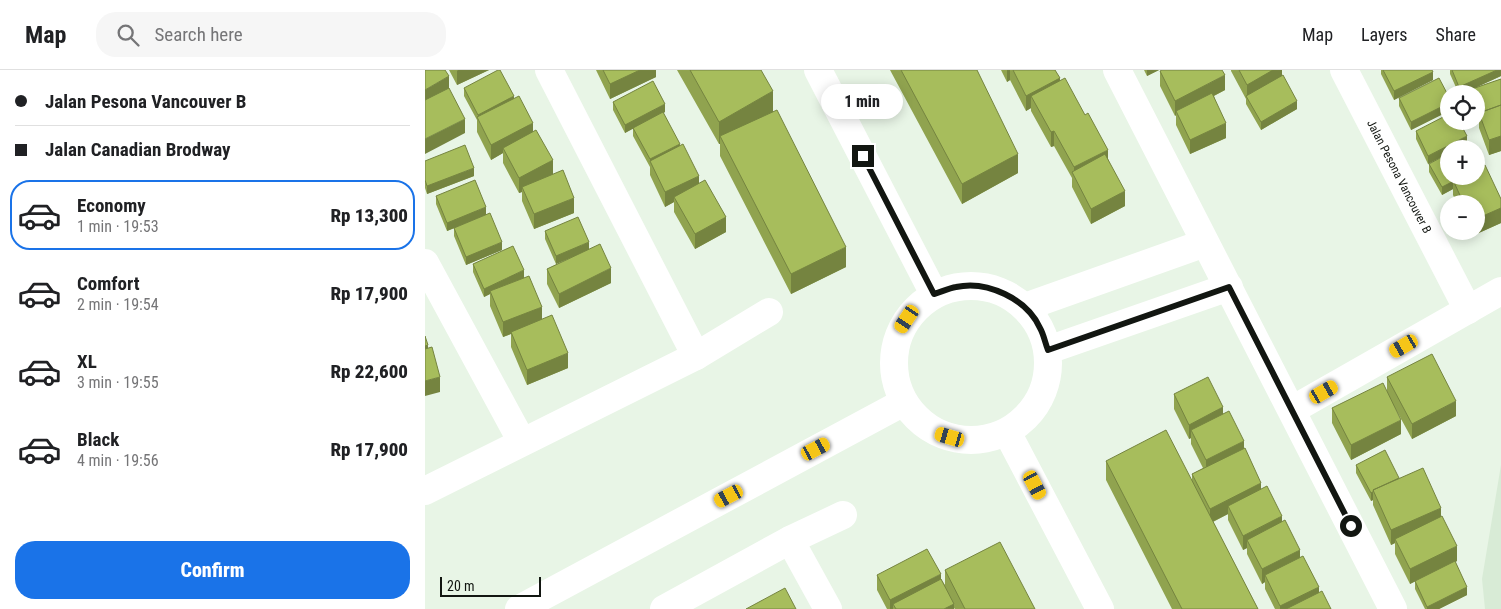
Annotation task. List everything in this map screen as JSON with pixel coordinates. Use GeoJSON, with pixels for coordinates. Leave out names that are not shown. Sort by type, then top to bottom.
{"type":"FeatureCollection","features":[{"type":"Feature","properties":{"kind":"street"},"geometry":{"type":"LineString","coordinates":[[549,70],[697,356]]}},
{"type":"Feature","properties":{"kind":"street"},"geometry":{"type":"LineString","coordinates":[[818,70],[934,294]]}},
{"type":"Feature","properties":{"kind":"street"},"geometry":{"type":"LineString","coordinates":[[1117,70],[1393,609]]}},
{"type":"Feature","properties":{"kind":"street","name":"Jalan Pesona Vancouver B"},"geometry":{"type":"LineString","coordinates":[[1344,70],[1468,310]]}},
{"type":"Feature","properties":{"kind":"street"},"geometry":{"type":"LineString","coordinates":[[1025,307],[1205,242]]}},
{"type":"Feature","properties":{"kind":"street"},"geometry":{"type":"LineString","coordinates":[[425,263],[522,442]]}},
{"type":"Feature","properties":{"kind":"street"},"geometry":{"type":"LineString","coordinates":[[957,286],[981,286],[1005,293],[1025,307],[1040,327],[1048,350],[1048,374],[1041,398],[1027,418],[1007,432],[985,440],[961,440],[938,433],[919,420],[904,402],[895,378],[894,354],[901,330],[914,309],[934,294],[957,286]]}},
{"type":"Feature","properties":{"kind":"street"},"geometry":{"type":"LineString","coordinates":[[1048,350],[1229,287]]}},
{"type":"Feature","properties":{"kind":"street"},"geometry":{"type":"LineString","coordinates":[[1292,410],[1501,291]]}},
{"type":"Feature","properties":{"kind":"street"},"geometry":{"type":"LineString","coordinates":[[425,491],[697,356],[769,312]]}},
{"type":"Feature","properties":{"kind":"street"},"geometry":{"type":"LineString","coordinates":[[519,609],[904,402]]}},
{"type":"Feature","properties":{"kind":"street"},"geometry":{"type":"LineString","coordinates":[[1007,432],[1100,609]]}},
{"type":"Feature","properties":{"kind":"street"},"geometry":{"type":"LineString","coordinates":[[664,609],[790,540],[843,515]]}},
{"type":"Feature","properties":{"kind":"street"},"geometry":{"type":"LineString","coordinates":[[790,540],[828,609]]}},
{"type":"Feature","properties":{"kind":"shaded area"},"geometry":{"type":"Polygon","coordinates":[[[1501,465],[1501,609],[1485,609],[1482,579],[1501,465]]]}},
{"type":"Feature","properties":{"kind":"building"},"geometry":{"type":"Polygon","coordinates":[[[425,70],[445,70],[449,76],[425,90],[425,70]]]}},
{"type":"Feature","properties":{"kind":"building"},"geometry":{"type":"Polygon","coordinates":[[[500,70],[514,96],[478,115],[464,88],[500,70]]]}},
{"type":"Feature","properties":{"kind":"building"},"geometry":{"type":"Polygon","coordinates":[[[603,70],[640,70],[610,84],[603,70]]]}},
{"type":"Feature","properties":{"kind":"building"},"geometry":{"type":"Polygon","coordinates":[[[690,70],[761,70],[773,91],[719,122],[690,70]]]}},
{"type":"Feature","properties":{"kind":"building"},"geometry":{"type":"Polygon","coordinates":[[[901,70],[977,70],[1018,154],[962,184],[901,70]]]}},
{"type":"Feature","properties":{"kind":"building"},"geometry":{"type":"Polygon","coordinates":[[[1013,70],[1055,70],[1060,78],[1026,96],[1013,70]]]}},
{"type":"Feature","properties":{"kind":"building"},"geometry":{"type":"Polygon","coordinates":[[[1222,70],[1225,75],[1175,101],[1160,71],[1222,70]]]}},
{"type":"Feature","properties":{"kind":"building"},"geometry":{"type":"Polygon","coordinates":[[[1239,70],[1273,70],[1247,85],[1239,70]]]}},
{"type":"Feature","properties":{"kind":"building"},"geometry":{"type":"Polygon","coordinates":[[[1383,70],[1432,70],[1433,72],[1394,91],[1383,70]]]}},
{"type":"Feature","properties":{"kind":"building"},"geometry":{"type":"Polygon","coordinates":[[[1452,70],[1497,70],[1463,85],[1458,85],[1452,70]]]}},
{"type":"Feature","properties":{"kind":"building"},"geometry":{"type":"Polygon","coordinates":[[[1283,75],[1297,101],[1261,122],[1246,96],[1283,75]]]}},
{"type":"Feature","properties":{"kind":"building"},"geometry":{"type":"Polygon","coordinates":[[[1065,78],[1085,115],[1088,113],[1108,150],[1074,167],[1054,131],[1051,132],[1031,96],[1065,78]]]}},
{"type":"Feature","properties":{"kind":"building"},"geometry":{"type":"Polygon","coordinates":[[[1439,78],[1443,85],[1440,85],[1440,108],[1411,122],[1399,98],[1439,78]]]}},
{"type":"Feature","properties":{"kind":"building"},"geometry":{"type":"Polygon","coordinates":[[[1501,79],[1501,105],[1485,111],[1484,85],[1501,79]]]}},
{"type":"Feature","properties":{"kind":"building"},"geometry":{"type":"Polygon","coordinates":[[[653,81],[665,104],[625,125],[613,102],[653,81]]]}},
{"type":"Feature","properties":{"kind":"building"},"geometry":{"type":"Polygon","coordinates":[[[449,88],[465,119],[425,139],[425,100],[449,88]]]}},
{"type":"Feature","properties":{"kind":"building"},"geometry":{"type":"Polygon","coordinates":[[[1212,93],[1226,123],[1190,140],[1176,111],[1212,93]]]}},
{"type":"Feature","properties":{"kind":"building"},"geometry":{"type":"Polygon","coordinates":[[[519,96],[533,123],[491,145],[477,117],[519,96]]]}},
{"type":"Feature","properties":{"kind":"building"},"geometry":{"type":"Polygon","coordinates":[[[1501,105],[1501,136],[1489,140],[1485,129],[1485,111],[1501,105]]]}},
{"type":"Feature","properties":{"kind":"building"},"geometry":{"type":"Polygon","coordinates":[[[777,110],[846,247],[791,274],[720,136],[777,110]]]}},
{"type":"Feature","properties":{"kind":"building"},"geometry":{"type":"Polygon","coordinates":[[[663,112],[680,144],[650,159],[633,128],[663,112]]]}},
{"type":"Feature","properties":{"kind":"building"},"geometry":{"type":"Polygon","coordinates":[[[1440,119],[1440,130],[1464,130],[1467,136],[1459,140],[1440,140],[1440,150],[1428,156],[1416,131],[1440,119]]]}},
{"type":"Feature","properties":{"kind":"building"},"geometry":{"type":"Polygon","coordinates":[[[536,130],[553,160],[519,178],[503,148],[536,130]]]}},
{"type":"Feature","properties":{"kind":"building"},"geometry":{"type":"Polygon","coordinates":[[[683,144],[699,176],[665,192],[650,161],[683,144]]]}},
{"type":"Feature","properties":{"kind":"building"},"geometry":{"type":"Polygon","coordinates":[[[465,145],[474,168],[427,186],[425,180],[425,161],[465,145]]]}},
{"type":"Feature","properties":{"kind":"building"},"geometry":{"type":"Polygon","coordinates":[[[1105,154],[1125,191],[1091,209],[1072,172],[1105,154]]]}},
{"type":"Feature","properties":{"kind":"building"},"geometry":{"type":"Polygon","coordinates":[[[1440,158],[1440,183],[1429,164],[1440,158]]]}},
{"type":"Feature","properties":{"kind":"building"},"geometry":{"type":"Polygon","coordinates":[[[1485,165],[1501,199],[1501,208],[1485,215],[1485,195],[1460,195],[1455,185],[1485,185],[1485,165]]]}},
{"type":"Feature","properties":{"kind":"building"},"geometry":{"type":"Polygon","coordinates":[[[563,170],[574,198],[534,214],[522,187],[563,170]]]}},
{"type":"Feature","properties":{"kind":"building"},"geometry":{"type":"Polygon","coordinates":[[[475,180],[486,207],[447,223],[436,196],[475,180]]]}},
{"type":"Feature","properties":{"kind":"building"},"geometry":{"type":"Polygon","coordinates":[[[705,180],[726,217],[695,234],[674,197],[705,180]]]}},
{"type":"Feature","properties":{"kind":"building"},"geometry":{"type":"Polygon","coordinates":[[[490,213],[502,242],[466,257],[454,228],[490,213]]]}},
{"type":"Feature","properties":{"kind":"building"},"geometry":{"type":"Polygon","coordinates":[[[578,217],[589,242],[556,256],[545,231],[578,217]]]}},
{"type":"Feature","properties":{"kind":"building"},"geometry":{"type":"Polygon","coordinates":[[[600,244],[611,268],[559,294],[547,269],[600,244]]]}},
{"type":"Feature","properties":{"kind":"building"},"geometry":{"type":"Polygon","coordinates":[[[513,246],[524,270],[484,289],[473,264],[513,246]]]}},
{"type":"Feature","properties":{"kind":"building"},"geometry":{"type":"Polygon","coordinates":[[[529,276],[542,307],[503,322],[490,291],[529,276]]]}},
{"type":"Feature","properties":{"kind":"building"},"geometry":{"type":"Polygon","coordinates":[[[552,315],[568,353],[527,370],[511,332],[552,315]]]}},
{"type":"Feature","properties":{"kind":"building"},"geometry":{"type":"Polygon","coordinates":[[[432,347],[440,377],[425,381],[425,349],[432,347]]]}},
{"type":"Feature","properties":{"kind":"building"},"geometry":{"type":"Polygon","coordinates":[[[1432,354],[1456,401],[1412,424],[1387,377],[1432,354]]]}},
{"type":"Feature","properties":{"kind":"building"},"geometry":{"type":"Polygon","coordinates":[[[1208,377],[1223,407],[1189,425],[1174,394],[1208,377]]]}},
{"type":"Feature","properties":{"kind":"building"},"geometry":{"type":"Polygon","coordinates":[[[1383,383],[1401,420],[1351,445],[1332,408],[1383,383]]]}},
{"type":"Feature","properties":{"kind":"building"},"geometry":{"type":"Polygon","coordinates":[[[1229,411],[1244,441],[1206,460],[1191,430],[1229,411]]]}},
{"type":"Feature","properties":{"kind":"building"},"geometry":{"type":"Polygon","coordinates":[[[1166,430],[1258,609],[1182,609],[1106,461],[1166,430]]]}},
{"type":"Feature","properties":{"kind":"building"},"geometry":{"type":"Polygon","coordinates":[[[1245,448],[1261,483],[1210,509],[1192,474],[1245,448]]]}},
{"type":"Feature","properties":{"kind":"building"},"geometry":{"type":"Polygon","coordinates":[[[1385,450],[1399,478],[1373,490],[1371,493],[1356,465],[1385,450]]]}},
{"type":"Feature","properties":{"kind":"building"},"geometry":{"type":"Polygon","coordinates":[[[1423,468],[1441,508],[1391,530],[1373,490],[1423,468]]]}},
{"type":"Feature","properties":{"kind":"building"},"geometry":{"type":"Polygon","coordinates":[[[1267,486],[1282,516],[1243,536],[1228,506],[1267,486]]]}},
{"type":"Feature","properties":{"kind":"building"},"geometry":{"type":"Polygon","coordinates":[[[1442,516],[1457,546],[1410,569],[1395,539],[1442,516]]]}},
{"type":"Feature","properties":{"kind":"building"},"geometry":{"type":"Polygon","coordinates":[[[1285,520],[1300,550],[1262,569],[1247,540],[1285,520]]]}},
{"type":"Feature","properties":{"kind":"building"},"geometry":{"type":"Polygon","coordinates":[[[1000,542],[1035,609],[965,609],[945,570],[1000,542]]]}},
{"type":"Feature","properties":{"kind":"building"},"geometry":{"type":"Polygon","coordinates":[[[927,549],[941,574],[890,600],[877,575],[927,549]]]}},
{"type":"Feature","properties":{"kind":"building"},"geometry":{"type":"Polygon","coordinates":[[[1303,556],[1319,587],[1280,606],[1265,575],[1303,556]]]}},
{"type":"Feature","properties":{"kind":"building"},"geometry":{"type":"Polygon","coordinates":[[[1455,561],[1467,587],[1427,607],[1415,581],[1455,561]]]}},
{"type":"Feature","properties":{"kind":"building"},"geometry":{"type":"Polygon","coordinates":[[[941,579],[954,604],[944,609],[896,609],[893,604],[941,579]]]}},
{"type":"Feature","properties":{"kind":"building"},"geometry":{"type":"Polygon","coordinates":[[[785,588],[796,609],[746,609],[785,588]]]}},
{"type":"Feature","properties":{"kind":"building"},"geometry":{"type":"Polygon","coordinates":[[[1322,591],[1331,609],[1286,609],[1322,591]]]}},
{"type":"Feature","properties":{"kind":"route"},"geometry":{"type":"LineString","coordinates":[[863,156],[934,294],[957,286],[981,286],[1005,293],[1025,307],[1040,327],[1048,350],[1229,287],[1351,526]]}}]}
